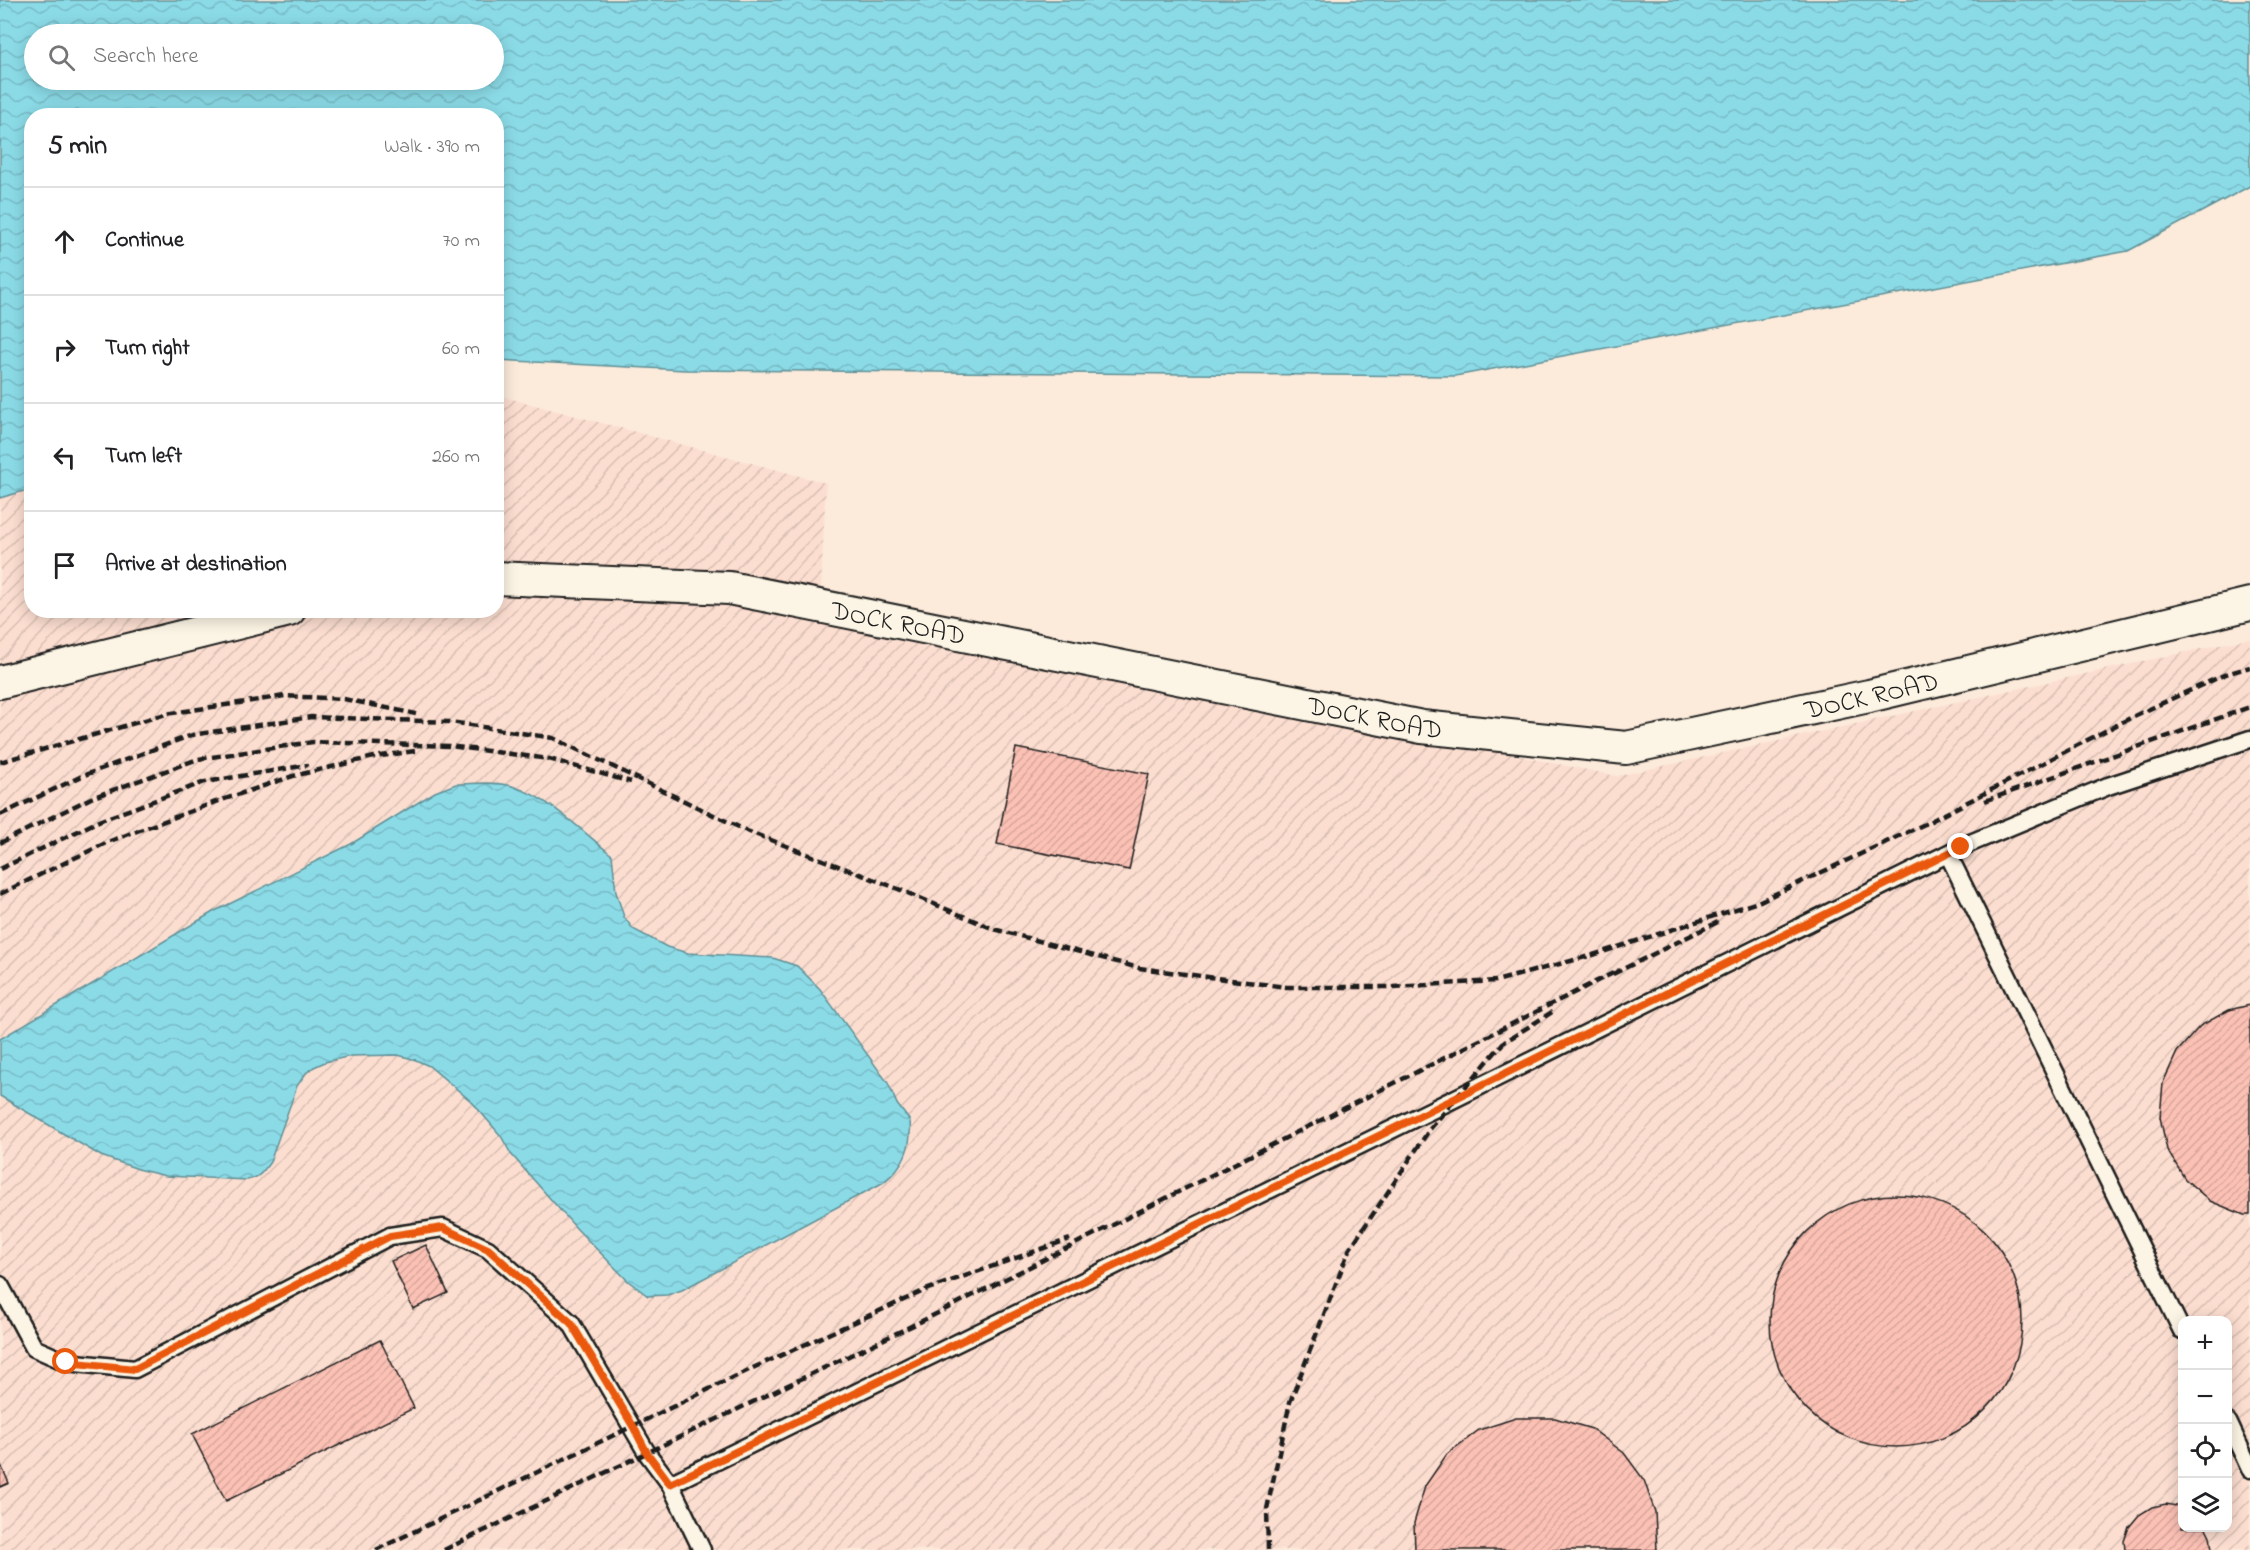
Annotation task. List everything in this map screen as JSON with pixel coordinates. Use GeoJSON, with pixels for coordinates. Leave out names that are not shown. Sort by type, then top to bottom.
{"type":"FeatureCollection","features":[{"type":"Feature","properties":{"kind":"street","name":"DOCK ROAD"},"geometry":{"type":"LineString","coordinates":[[504,578],[729,588],[1422,727],[1626,748],[1869,696],[2250,604]]}},
{"type":"Feature","properties":{"kind":"street"},"geometry":{"type":"LineString","coordinates":[[0,682],[257,618]]}},
{"type":"Feature","properties":{"kind":"lane"},"geometry":{"type":"LineString","coordinates":[[670,1484],[1948,854],[2108,786],[2250,739]]}},
{"type":"Feature","properties":{"kind":"lane"},"geometry":{"type":"LineString","coordinates":[[1948,854],[2178,1323]]}},
{"type":"Feature","properties":{"kind":"lane"},"geometry":{"type":"LineString","coordinates":[[0,1285],[34,1348],[66,1362],[135,1369],[390,1236],[443,1228],[488,1249],[571,1323],[647,1453],[670,1484],[702,1550]]}},
{"type":"Feature","properties":{"kind":"lane"},"geometry":{"type":"LineString","coordinates":[[2229,1424],[2250,1469]]}},
{"type":"Feature","properties":{"kind":"shaded area"},"geometry":{"type":"Polygon","coordinates":[[[504,397],[826,483],[820,612],[1617,776],[2250,638],[2250,1550],[0,1550],[0,495],[24,489],[24,618],[504,618],[504,397]]]}},
{"type":"Feature","properties":{"kind":"water"},"geometry":{"type":"Polygon","coordinates":[[[0,0],[2250,0],[2250,186],[2128,251],[1455,376],[685,370],[504,360],[504,108],[24,108],[24,491],[0,498],[0,0]]]}},
{"type":"Feature","properties":{"kind":"water"},"geometry":{"type":"Polygon","coordinates":[[[492,783],[512,786],[539,798],[575,824],[612,855],[616,892],[624,917],[633,929],[667,947],[688,953],[773,958],[797,966],[820,989],[888,1083],[897,1104],[910,1121],[908,1148],[902,1163],[891,1176],[884,1182],[682,1290],[667,1295],[648,1296],[628,1281],[576,1228],[511,1154],[501,1136],[472,1102],[429,1066],[416,1060],[398,1055],[351,1056],[314,1067],[306,1073],[297,1086],[270,1162],[255,1178],[247,1180],[166,1176],[141,1170],[101,1156],[0,1096],[0,1039],[213,912],[351,844],[435,792],[456,784],[492,783]]]}},
{"type":"Feature","properties":{"kind":"building"},"geometry":{"type":"Polygon","coordinates":[[[1016,748],[1149,774],[1129,870],[997,844],[1016,748]]]}},
{"type":"Feature","properties":{"kind":"building"},"geometry":{"type":"Polygon","coordinates":[[[2250,1005],[2250,1215],[2244,1215],[2210,1201],[2185,1179],[2167,1150],[2160,1117],[2163,1083],[2177,1052],[2200,1026],[2229,1010],[2250,1005]]]}},
{"type":"Feature","properties":{"kind":"building"},"geometry":{"type":"Polygon","coordinates":[[[1884,1195],[1908,1195],[1933,1200],[1956,1210],[1976,1223],[1994,1241],[2007,1261],[2017,1284],[2022,1321],[2020,1346],[2013,1369],[1994,1401],[1976,1419],[1956,1432],[1933,1442],[1908,1447],[1884,1447],[1859,1442],[1836,1432],[1816,1419],[1798,1401],[1785,1381],[1775,1358],[1770,1333],[1770,1309],[1775,1284],[1785,1261],[1798,1241],[1816,1223],[1836,1210],[1859,1200],[1884,1195]]]}},
{"type":"Feature","properties":{"kind":"building"},"geometry":{"type":"Polygon","coordinates":[[[426,1245],[448,1293],[413,1309],[391,1261],[426,1245]]]}},
{"type":"Feature","properties":{"kind":"building"},"geometry":{"type":"Polygon","coordinates":[[[380,1340],[414,1408],[226,1501],[192,1434],[380,1340]]]}},
{"type":"Feature","properties":{"kind":"building"},"geometry":{"type":"Polygon","coordinates":[[[1516,1418],[1555,1418],[1592,1429],[1624,1453],[1644,1480],[1655,1512],[1657,1550],[1415,1550],[1414,1523],[1425,1486],[1447,1454],[1479,1430],[1516,1418]]]}},
{"type":"Feature","properties":{"kind":"building"},"geometry":{"type":"Polygon","coordinates":[[[0,1463],[9,1483],[0,1487],[0,1463]]]}},
{"type":"Feature","properties":{"kind":"building"},"geometry":{"type":"Polygon","coordinates":[[[2166,1504],[2178,1506],[2178,1532],[2208,1532],[2212,1550],[2125,1550],[2124,1541],[2129,1527],[2139,1515],[2152,1507],[2166,1504]]]}},
{"type":"Feature","properties":{"kind":"railway"},"geometry":{"type":"LineString","coordinates":[[0,815],[82,776],[192,735],[311,717],[451,722],[553,738],[747,831],[891,886],[994,929],[1139,968],[1286,987],[1392,987],[1496,981],[1593,955],[1758,902],[1929,822],[2134,716],[2226,674],[2250,667]]}},
{"type":"Feature","properties":{"kind":"railway"},"geometry":{"type":"LineString","coordinates":[[0,762],[166,714],[285,696],[344,699],[416,714]]}},
{"type":"Feature","properties":{"kind":"railway"},"geometry":{"type":"LineString","coordinates":[[1985,801],[2250,707]]}},
{"type":"Feature","properties":{"kind":"railway"},"geometry":{"type":"LineString","coordinates":[[0,843],[91,798],[198,759],[313,742],[449,746],[549,759],[631,782]]}},
{"type":"Feature","properties":{"kind":"railway"},"geometry":{"type":"LineString","coordinates":[[0,894],[110,841],[213,803],[293,776],[374,757],[415,751]]}},
{"type":"Feature","properties":{"kind":"railway"},"geometry":{"type":"LineString","coordinates":[[0,869],[101,820],[205,782],[308,765]]}},
{"type":"Feature","properties":{"kind":"railway"},"geometry":{"type":"LineString","coordinates":[[1613,974],[1718,922]]}},
{"type":"Feature","properties":{"kind":"railway"},"geometry":{"type":"LineString","coordinates":[[444,1550],[928,1318],[1619,970]]}},
{"type":"Feature","properties":{"kind":"railway"},"geometry":{"type":"LineString","coordinates":[[1268,1550],[1267,1509],[1290,1402],[1349,1250],[1430,1129],[1503,1043],[1552,1012]]}},
{"type":"Feature","properties":{"kind":"railway"},"geometry":{"type":"LineString","coordinates":[[376,1550],[755,1367],[928,1289],[1070,1239]]}},
{"type":"Feature","properties":{"kind":"route"},"geometry":{"type":"LineString","coordinates":[[66,1362],[135,1369],[390,1236],[443,1228],[488,1249],[571,1323],[647,1453],[670,1484],[1961,847]]}}]}
